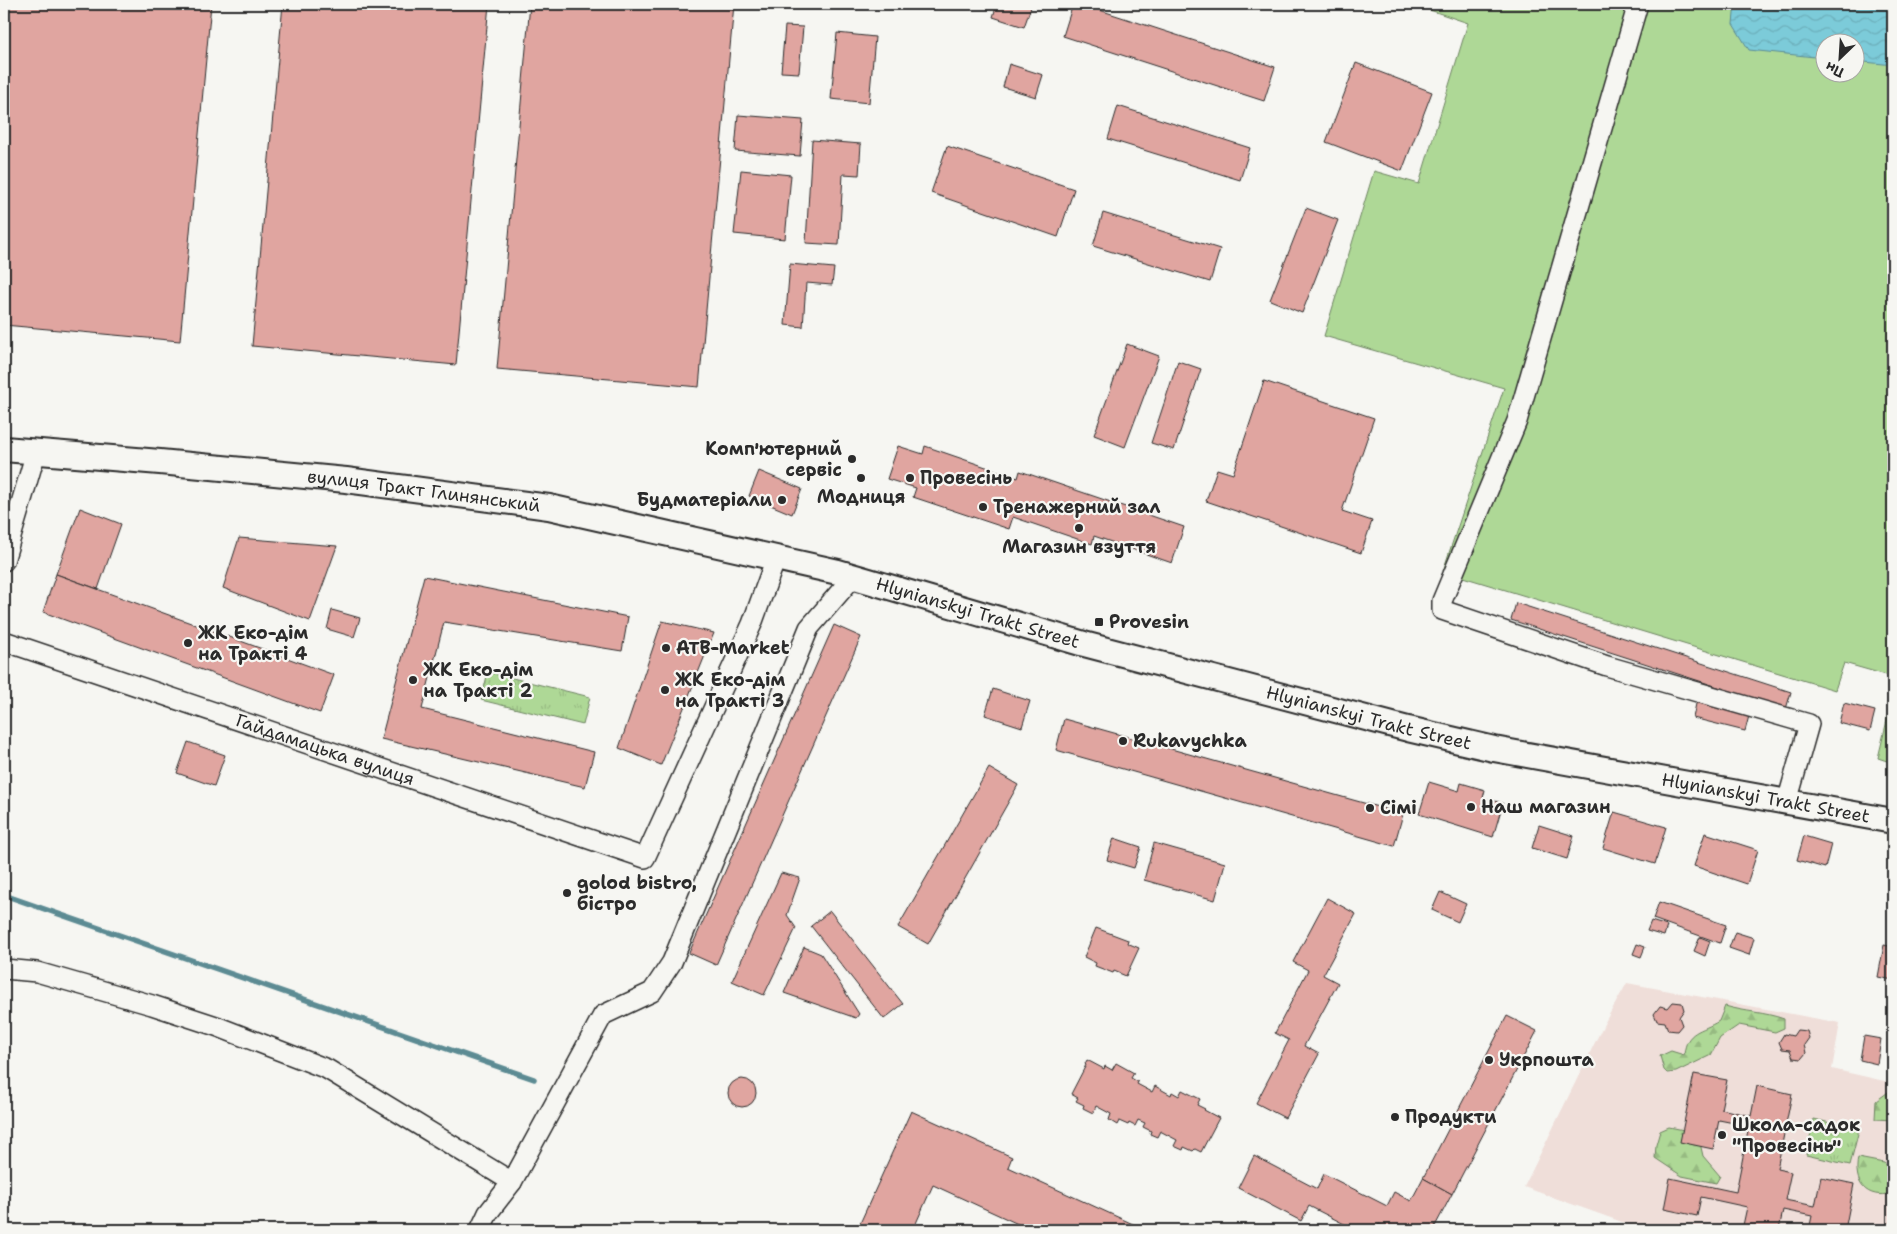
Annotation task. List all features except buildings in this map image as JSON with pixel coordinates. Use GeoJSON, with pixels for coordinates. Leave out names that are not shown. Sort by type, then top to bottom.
{"type":"FeatureCollection","features":[{"type":"Feature","properties":{"kind":"main road","name":"вулиця Тракт Глинянський"},"geometry":{"type":"LineString","coordinates":[[4,449],[346,480],[549,507],[846,575]]}},
{"type":"Feature","properties":{"kind":"main road","name":"Hlynianskyi Trakt Street"},"geometry":{"type":"LineString","coordinates":[[846,575],[1084,644],[1408,729],[1494,749],[1893,821]]}},
{"type":"Feature","properties":{"kind":"street"},"geometry":{"type":"LineString","coordinates":[[1638,4],[1517,420],[1442,601],[1442,610],[1607,666],[1809,724],[1787,802]]}},
{"type":"Feature","properties":{"kind":"street"},"geometry":{"type":"LineString","coordinates":[[4,561],[36,452]]}},
{"type":"Feature","properties":{"kind":"street","name":"Гайдамацька вулиця"},"geometry":{"type":"LineString","coordinates":[[4,642],[645,858],[752,624],[776,558]]}},
{"type":"Feature","properties":{"kind":"street"},"geometry":{"type":"LineString","coordinates":[[480,1230],[488,1213],[512,1182],[603,1015],[652,992],[672,962],[809,628],[846,575]]}},
{"type":"Feature","properties":{"kind":"street"},"geometry":{"type":"LineString","coordinates":[[4,969],[37,972],[152,1005],[216,1026],[327,1069],[512,1182]]}},
{"type":"Feature","properties":{"kind":"shaded area","name":"Школа-садок \"Провесінь\""},"geometry":{"type":"Polygon","coordinates":[[[1627,983],[1840,1023],[1832,1069],[1893,1083],[1893,1230],[1652,1230],[1636,1227],[1524,1187],[1605,1022],[1627,983]]]}},
{"type":"Feature","properties":{"kind":"green space"},"geometry":{"type":"Polygon","coordinates":[[[1412,4],[1893,4],[1893,677],[1844,663],[1835,690],[1443,571],[1504,388],[1324,336],[1374,171],[1419,184],[1468,23],[1412,4]]]}},
{"type":"Feature","properties":{"kind":"green space"},"geometry":{"type":"Polygon","coordinates":[[[488,672],[590,697],[583,725],[481,700],[488,672]]]}},
{"type":"Feature","properties":{"kind":"green space"},"geometry":{"type":"Polygon","coordinates":[[[1893,695],[1893,763],[1878,758],[1893,695]]]}},
{"type":"Feature","properties":{"kind":"green space"},"geometry":{"type":"Polygon","coordinates":[[[1725,1006],[1784,1019],[1784,1028],[1775,1032],[1739,1025],[1720,1038],[1711,1055],[1676,1072],[1667,1073],[1664,1070],[1660,1056],[1671,1051],[1684,1055],[1685,1047],[1691,1036],[1719,1021],[1725,1006]]]}},
{"type":"Feature","properties":{"kind":"green space"},"geometry":{"type":"Polygon","coordinates":[[[1893,1090],[1893,1120],[1875,1119],[1876,1101],[1893,1090]]]}},
{"type":"Feature","properties":{"kind":"green space"},"geometry":{"type":"Polygon","coordinates":[[[1814,1119],[1859,1130],[1850,1165],[1806,1155],[1814,1119]]]}},
{"type":"Feature","properties":{"kind":"green space"},"geometry":{"type":"Polygon","coordinates":[[[1669,1127],[1684,1130],[1700,1143],[1703,1156],[1720,1176],[1716,1183],[1682,1176],[1655,1158],[1660,1131],[1669,1127]]]}},
{"type":"Feature","properties":{"kind":"green space"},"geometry":{"type":"Polygon","coordinates":[[[1858,1158],[1884,1163],[1893,1170],[1893,1193],[1875,1194],[1864,1188],[1858,1175],[1858,1158]]]}},
{"type":"Feature","properties":{"kind":"water"},"geometry":{"type":"Polygon","coordinates":[[[1735,4],[1893,4],[1893,65],[1864,62],[1864,32],[1814,32],[1814,57],[1749,50],[1733,24],[1735,4]]]}},
{"type":"Feature","properties":{"kind":"waterway"},"geometry":{"type":"LineString","coordinates":[[4,895],[534,1079]]}},
{"type":"Feature","properties":{"kind":"place","name":"Комп'ютерний сервіс"},"geometry":{"type":"Point","coordinates":[852,459]}},
{"type":"Feature","properties":{"kind":"place","name":"Модниця"},"geometry":{"type":"Point","coordinates":[861,478]}},
{"type":"Feature","properties":{"kind":"place","name":"Провесінь"},"geometry":{"type":"Point","coordinates":[910,478]}},
{"type":"Feature","properties":{"kind":"place","name":"Будматеріали"},"geometry":{"type":"Point","coordinates":[782,500]}},
{"type":"Feature","properties":{"kind":"place","name":"Тренажерний зал"},"geometry":{"type":"Point","coordinates":[983,507]}},
{"type":"Feature","properties":{"kind":"place","name":"Магазин взуття"},"geometry":{"type":"Point","coordinates":[1079,528]}},
{"type":"Feature","properties":{"kind":"place","name":"Provesin"},"geometry":{"type":"Point","coordinates":[1099,622]}},
{"type":"Feature","properties":{"kind":"place","name":"ЖК Еко-дім на Тракті 4"},"geometry":{"type":"Point","coordinates":[188,643]}},
{"type":"Feature","properties":{"kind":"place","name":"ATB-Market"},"geometry":{"type":"Point","coordinates":[666,648]}},
{"type":"Feature","properties":{"kind":"place","name":"ЖК Еко-дім на Тракті 2"},"geometry":{"type":"Point","coordinates":[413,680]}},
{"type":"Feature","properties":{"kind":"place","name":"ЖК Еко-дім на Тракті 3"},"geometry":{"type":"Point","coordinates":[665,690]}},
{"type":"Feature","properties":{"kind":"place","name":"Rukavychka"},"geometry":{"type":"Point","coordinates":[1123,741]}},
{"type":"Feature","properties":{"kind":"place","name":"Наш магазин"},"geometry":{"type":"Point","coordinates":[1471,807]}},
{"type":"Feature","properties":{"kind":"place","name":"Сімі"},"geometry":{"type":"Point","coordinates":[1370,808]}},
{"type":"Feature","properties":{"kind":"place","name":"golod bistro, бістро"},"geometry":{"type":"Point","coordinates":[567,893]}},
{"type":"Feature","properties":{"kind":"place","name":"Укрпошта"},"geometry":{"type":"Point","coordinates":[1489,1060]}},
{"type":"Feature","properties":{"kind":"place","name":"Продукти"},"geometry":{"type":"Point","coordinates":[1395,1117]}},
{"type":"Feature","properties":{"kind":"place","name":"Школа-садок \"Провесінь\""},"geometry":{"type":"Point","coordinates":[1722,1135]}}]}
